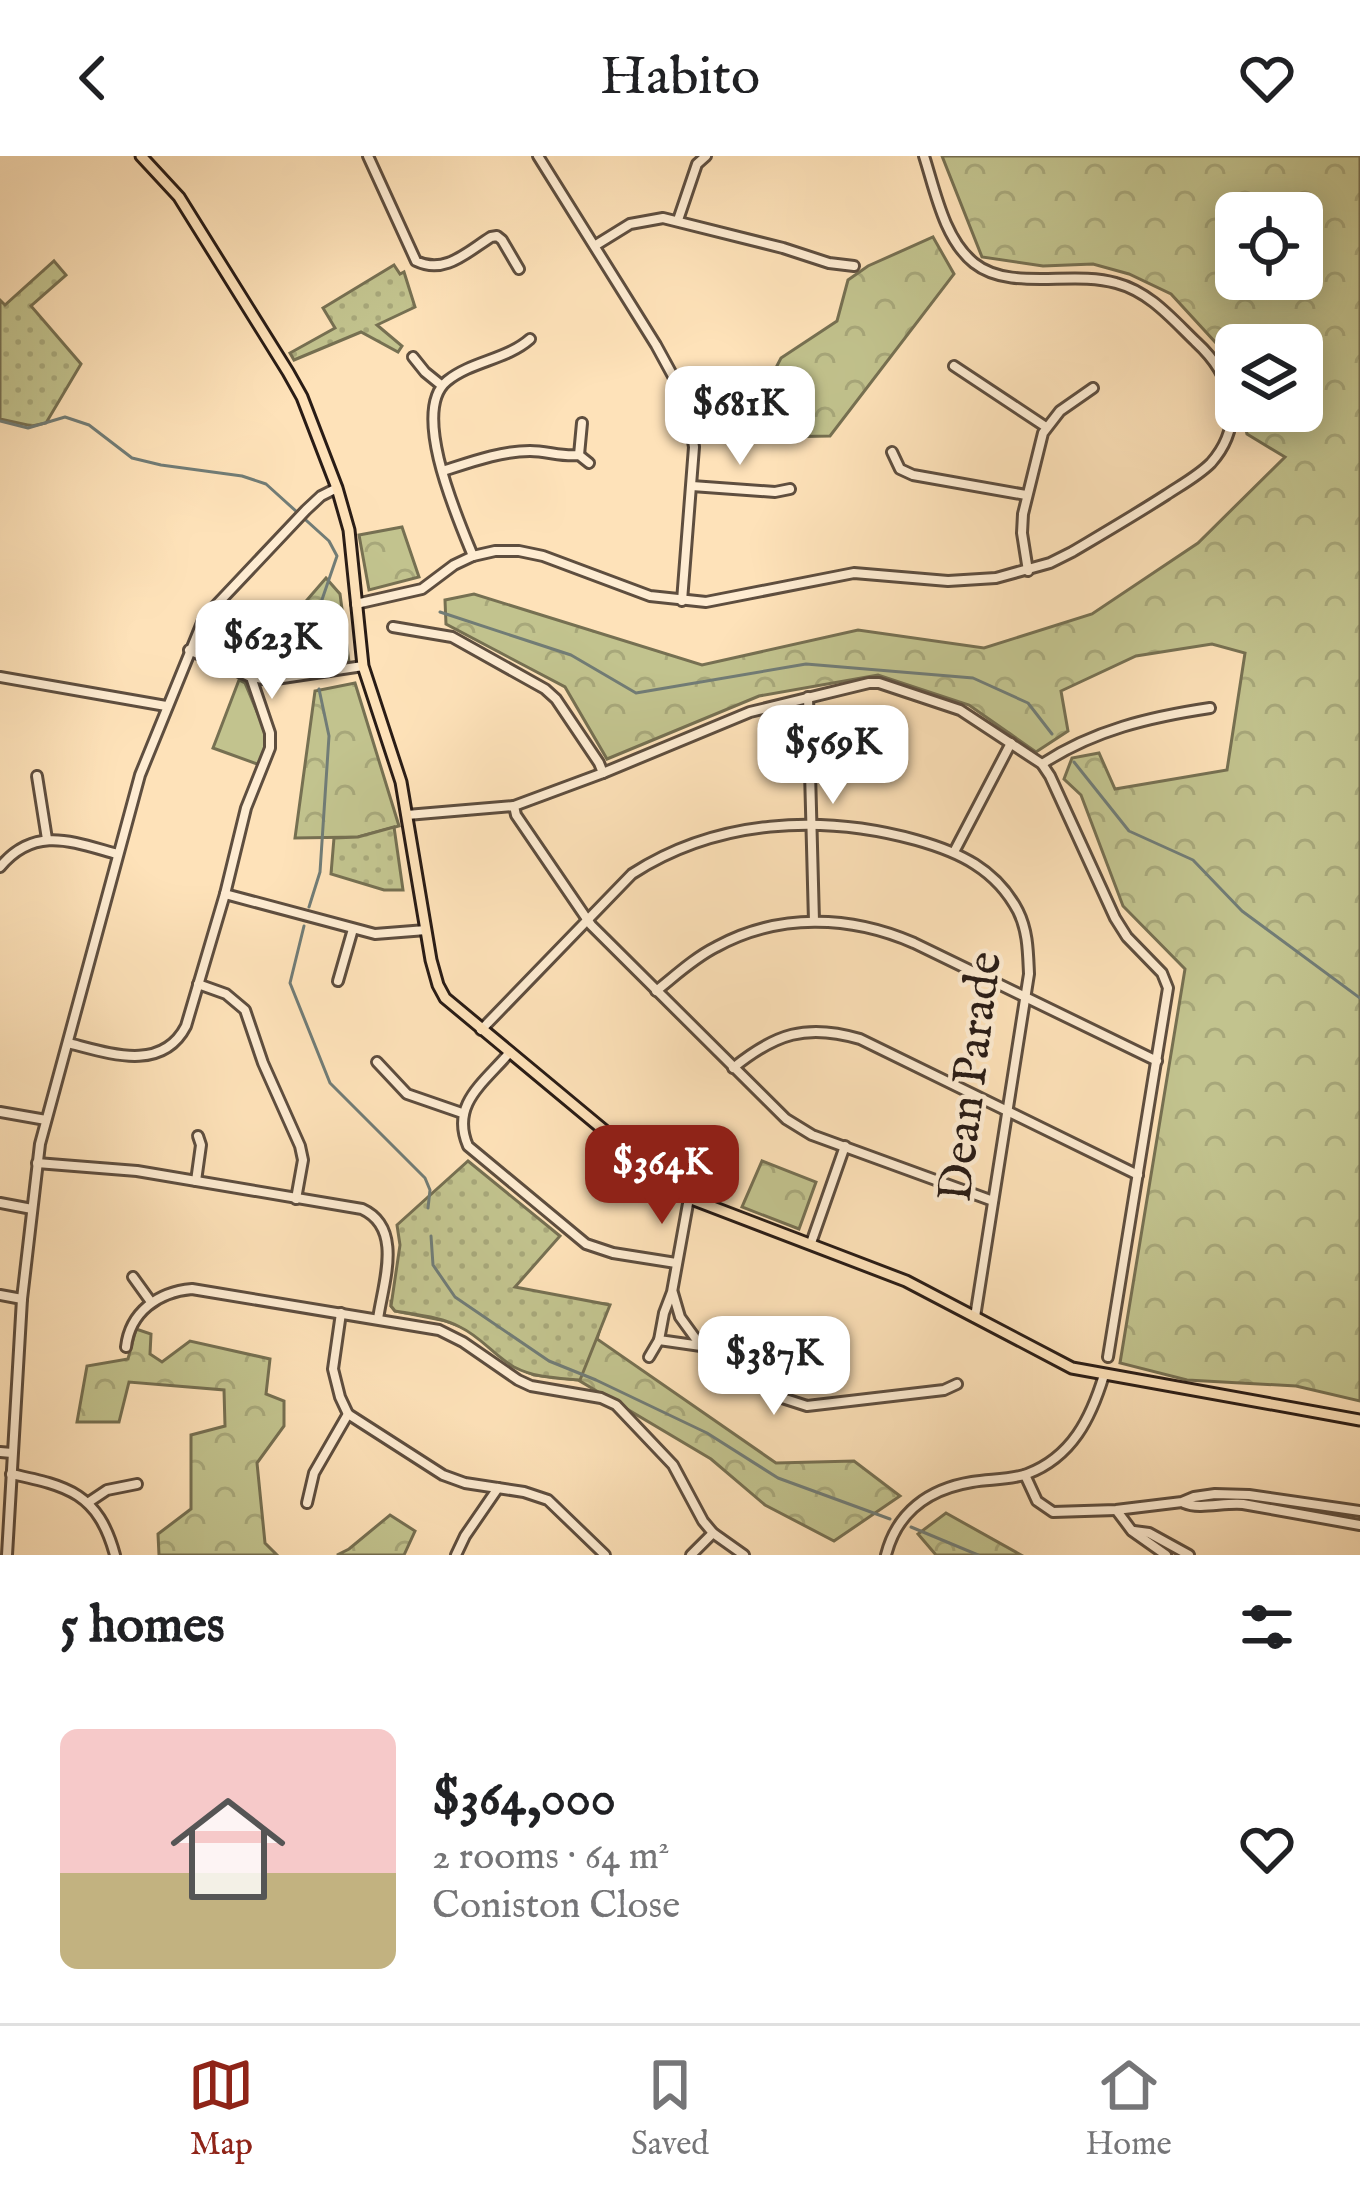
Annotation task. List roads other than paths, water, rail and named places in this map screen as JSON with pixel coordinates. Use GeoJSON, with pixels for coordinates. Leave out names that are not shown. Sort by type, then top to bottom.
{"type":"FeatureCollection","features":[{"type":"Feature","properties":{"kind":"main road"},"geometry":{"type":"LineString","coordinates":[[141,156],[179,197],[288,372],[338,488],[350,530],[363,666],[401,782],[426,930],[445,998],[688,1198],[906,1281],[1072,1368],[1360,1420]]}},
{"type":"Feature","properties":{"kind":"street"},"geometry":{"type":"LineString","coordinates":[[368,156],[416,261],[441,267],[494,236],[502,240],[519,269]]}},
{"type":"Feature","properties":{"kind":"street"},"geometry":{"type":"LineString","coordinates":[[538,156],[686,400],[694,447],[682,601]]}},
{"type":"Feature","properties":{"kind":"street"},"geometry":{"type":"LineString","coordinates":[[688,156],[697,164]]}},
{"type":"Feature","properties":{"kind":"street"},"geometry":{"type":"LineString","coordinates":[[678,220],[697,164],[706,156]]}},
{"type":"Feature","properties":{"kind":"street"},"geometry":{"type":"LineString","coordinates":[[356,604],[422,589],[473,556],[519,550],[650,596],[682,601],[706,602],[854,573],[974,580],[1028,571],[1072,552],[1203,470],[1220,450],[1232,407],[1227,382],[1208,353],[1155,302],[1129,287],[1093,278],[1009,277],[976,265],[955,241],[924,156]]}},
{"type":"Feature","properties":{"kind":"street"},"geometry":{"type":"LineString","coordinates":[[596,245],[630,224],[678,220],[854,266]]}},
{"type":"Feature","properties":{"kind":"street"},"geometry":{"type":"LineString","coordinates":[[473,556],[453,507],[431,416],[442,385],[530,339]]}},
{"type":"Feature","properties":{"kind":"street"},"geometry":{"type":"LineString","coordinates":[[413,357],[442,385]]}},
{"type":"Feature","properties":{"kind":"street"},"geometry":{"type":"LineString","coordinates":[[954,366],[1046,427]]}},
{"type":"Feature","properties":{"kind":"street"},"geometry":{"type":"LineString","coordinates":[[1028,571],[1022,533],[1026,495],[1046,427],[1093,388]]}},
{"type":"Feature","properties":{"kind":"street"},"geometry":{"type":"LineString","coordinates":[[579,455],[582,423]]}},
{"type":"Feature","properties":{"kind":"street"},"geometry":{"type":"LineString","coordinates":[[443,471],[532,451],[579,455],[589,463]]}},
{"type":"Feature","properties":{"kind":"street"},"geometry":{"type":"LineString","coordinates":[[892,452],[900,469],[913,475],[1026,495]]}},
{"type":"Feature","properties":{"kind":"street"},"geometry":{"type":"LineString","coordinates":[[692,486],[790,489]]}},
{"type":"Feature","properties":{"kind":"street"},"geometry":{"type":"LineString","coordinates":[[8,1555],[22,1299],[37,1163],[140,775],[204,618],[306,510],[338,488]]}},
{"type":"Feature","properties":{"kind":"street"},"geometry":{"type":"LineString","coordinates":[[394,627],[452,637],[545,688],[602,773]]}},
{"type":"Feature","properties":{"kind":"street"},"geometry":{"type":"LineString","coordinates":[[189,650],[269,680],[363,666]]}},
{"type":"Feature","properties":{"kind":"street"},"geometry":{"type":"LineString","coordinates":[[68,1043],[137,1058],[180,1037],[225,894],[246,808],[271,748],[251,676]]}},
{"type":"Feature","properties":{"kind":"street"},"geometry":{"type":"LineString","coordinates":[[0,677],[166,706]]}},
{"type":"Feature","properties":{"kind":"street"},"geometry":{"type":"LineString","coordinates":[[406,815],[514,806],[750,712],[879,683],[960,710],[1042,764],[1120,928],[1168,988],[1108,1357]]}},
{"type":"Feature","properties":{"kind":"street"},"geometry":{"type":"LineString","coordinates":[[808,698],[814,921]]}},
{"type":"Feature","properties":{"kind":"street"},"geometry":{"type":"LineString","coordinates":[[1042,764],[1124,725],[1210,708]]}},
{"type":"Feature","properties":{"kind":"street"},"geometry":{"type":"LineString","coordinates":[[954,852],[1011,743]]}},
{"type":"Feature","properties":{"kind":"street"},"geometry":{"type":"LineString","coordinates":[[37,776],[47,839]]}},
{"type":"Feature","properties":{"kind":"street"},"geometry":{"type":"LineString","coordinates":[[514,806],[586,920],[798,1128],[993,1202]]}},
{"type":"Feature","properties":{"kind":"street","name":"Dean Parade"},"geometry":{"type":"LineString","coordinates":[[481,1030],[632,874],[685,847],[768,826],[812,824],[874,830],[954,852],[994,877],[1017,910],[1028,946],[1026,999],[975,1317]]}},
{"type":"Feature","properties":{"kind":"street"},"geometry":{"type":"LineString","coordinates":[[0,867],[16,851],[47,839],[117,854]]}},
{"type":"Feature","properties":{"kind":"street"},"geometry":{"type":"LineString","coordinates":[[225,894],[381,935],[426,930]]}},
{"type":"Feature","properties":{"kind":"street"},"geometry":{"type":"LineString","coordinates":[[656,991],[712,948],[764,927],[814,921],[864,926],[898,936],[1156,1060]]}},
{"type":"Feature","properties":{"kind":"street"},"geometry":{"type":"LineString","coordinates":[[338,981],[352,929]]}},
{"type":"Feature","properties":{"kind":"street"},"geometry":{"type":"LineString","coordinates":[[198,985],[226,994],[245,1010],[262,1063],[300,1146],[303,1160],[296,1198]]}},
{"type":"Feature","properties":{"kind":"street"},"geometry":{"type":"LineString","coordinates":[[733,1068],[760,1046],[781,1037],[809,1031],[860,1039],[1138,1175]]}},
{"type":"Feature","properties":{"kind":"street"},"geometry":{"type":"LineString","coordinates":[[509,1052],[462,1113],[468,1146],[586,1244],[676,1264]]}},
{"type":"Feature","properties":{"kind":"street"},"geometry":{"type":"LineString","coordinates":[[377,1062],[407,1094],[462,1113]]}},
{"type":"Feature","properties":{"kind":"street"},"geometry":{"type":"LineString","coordinates":[[0,1112],[46,1120]]}},
{"type":"Feature","properties":{"kind":"street"},"geometry":{"type":"LineString","coordinates":[[196,1181],[198,1136]]}},
{"type":"Feature","properties":{"kind":"street"},"geometry":{"type":"LineString","coordinates":[[811,1243],[845,1146]]}},
{"type":"Feature","properties":{"kind":"street"},"geometry":{"type":"LineString","coordinates":[[37,1163],[137,1171],[362,1209],[382,1223],[388,1252],[378,1319]]}},
{"type":"Feature","properties":{"kind":"street"},"geometry":{"type":"LineString","coordinates":[[650,1358],[672,1292],[688,1198]]}},
{"type":"Feature","properties":{"kind":"street"},"geometry":{"type":"LineString","coordinates":[[0,1203],[32,1209]]}},
{"type":"Feature","properties":{"kind":"street"},"geometry":{"type":"LineString","coordinates":[[133,1277],[151,1302]]}},
{"type":"Feature","properties":{"kind":"street"},"geometry":{"type":"LineString","coordinates":[[126,1347],[133,1322],[151,1302],[192,1288],[448,1333],[531,1386],[616,1405],[673,1465],[713,1533],[744,1555]]}},
{"type":"Feature","properties":{"kind":"street"},"geometry":{"type":"LineString","coordinates":[[672,1292],[680,1317],[701,1346],[776,1396],[807,1406],[944,1390],[957,1384]]}},
{"type":"Feature","properties":{"kind":"street"},"geometry":{"type":"LineString","coordinates":[[0,1295],[22,1299]]}},
{"type":"Feature","properties":{"kind":"street"},"geometry":{"type":"LineString","coordinates":[[341,1313],[333,1370],[348,1414],[443,1475],[465,1484],[548,1500],[604,1554]]}},
{"type":"Feature","properties":{"kind":"street"},"geometry":{"type":"LineString","coordinates":[[659,1340],[701,1346]]}},
{"type":"Feature","properties":{"kind":"street"},"geometry":{"type":"LineString","coordinates":[[886,1555],[899,1524],[922,1499],[960,1485],[1024,1475],[1058,1455],[1082,1430],[1104,1375]]}},
{"type":"Feature","properties":{"kind":"street"},"geometry":{"type":"LineString","coordinates":[[307,1503],[314,1473],[348,1414]]}},
{"type":"Feature","properties":{"kind":"street"},"geometry":{"type":"LineString","coordinates":[[0,1452],[12,1453]]}},
{"type":"Feature","properties":{"kind":"street"},"geometry":{"type":"LineString","coordinates":[[10,1474],[62,1486],[89,1502],[103,1522],[115,1555]]}},
{"type":"Feature","properties":{"kind":"street"},"geometry":{"type":"LineString","coordinates":[[1024,1475],[1037,1501],[1048,1510],[1064,1513],[1215,1495],[1360,1510]]}},
{"type":"Feature","properties":{"kind":"street"},"geometry":{"type":"LineString","coordinates":[[89,1502],[107,1490],[137,1484]]}},
{"type":"Feature","properties":{"kind":"street"},"geometry":{"type":"LineString","coordinates":[[456,1555],[498,1489]]}},
{"type":"Feature","properties":{"kind":"street"},"geometry":{"type":"LineString","coordinates":[[1183,1502],[1190,1506],[1228,1502],[1360,1525]]}},
{"type":"Feature","properties":{"kind":"street"},"geometry":{"type":"LineString","coordinates":[[1116,1510],[1132,1531],[1166,1555]]}},
{"type":"Feature","properties":{"kind":"street"},"geometry":{"type":"LineString","coordinates":[[1132,1531],[1149,1533],[1189,1555]]}},
{"type":"Feature","properties":{"kind":"street"},"geometry":{"type":"LineString","coordinates":[[691,1555],[713,1533]]}},
{"type":"Feature","properties":{"kind":"waterway"},"geometry":{"type":"LineString","coordinates":[[0,421],[28,428],[65,417],[89,425],[132,458],[266,484],[329,541],[337,556],[315,620],[320,666]]}},
{"type":"Feature","properties":{"kind":"waterway"},"geometry":{"type":"LineString","coordinates":[[440,612],[571,655],[636,693],[806,664],[973,678],[1028,703],[1052,734]]}},
{"type":"Feature","properties":{"kind":"waterway"},"geometry":{"type":"LineString","coordinates":[[309,907],[320,872],[329,736],[319,689]]}},
{"type":"Feature","properties":{"kind":"waterway"},"geometry":{"type":"LineString","coordinates":[[1074,762],[1129,831],[1193,860],[1242,911],[1360,998]]}},
{"type":"Feature","properties":{"kind":"waterway"},"geometry":{"type":"LineString","coordinates":[[304,926],[290,983],[330,1083],[425,1178],[430,1190],[428,1208]]}},
{"type":"Feature","properties":{"kind":"waterway"},"geometry":{"type":"LineString","coordinates":[[431,1236],[433,1265],[455,1297],[549,1361],[707,1433],[778,1478],[890,1519]]}},
{"type":"Feature","properties":{"kind":"waterway"},"geometry":{"type":"LineString","coordinates":[[911,1527],[978,1555]]}}]}
